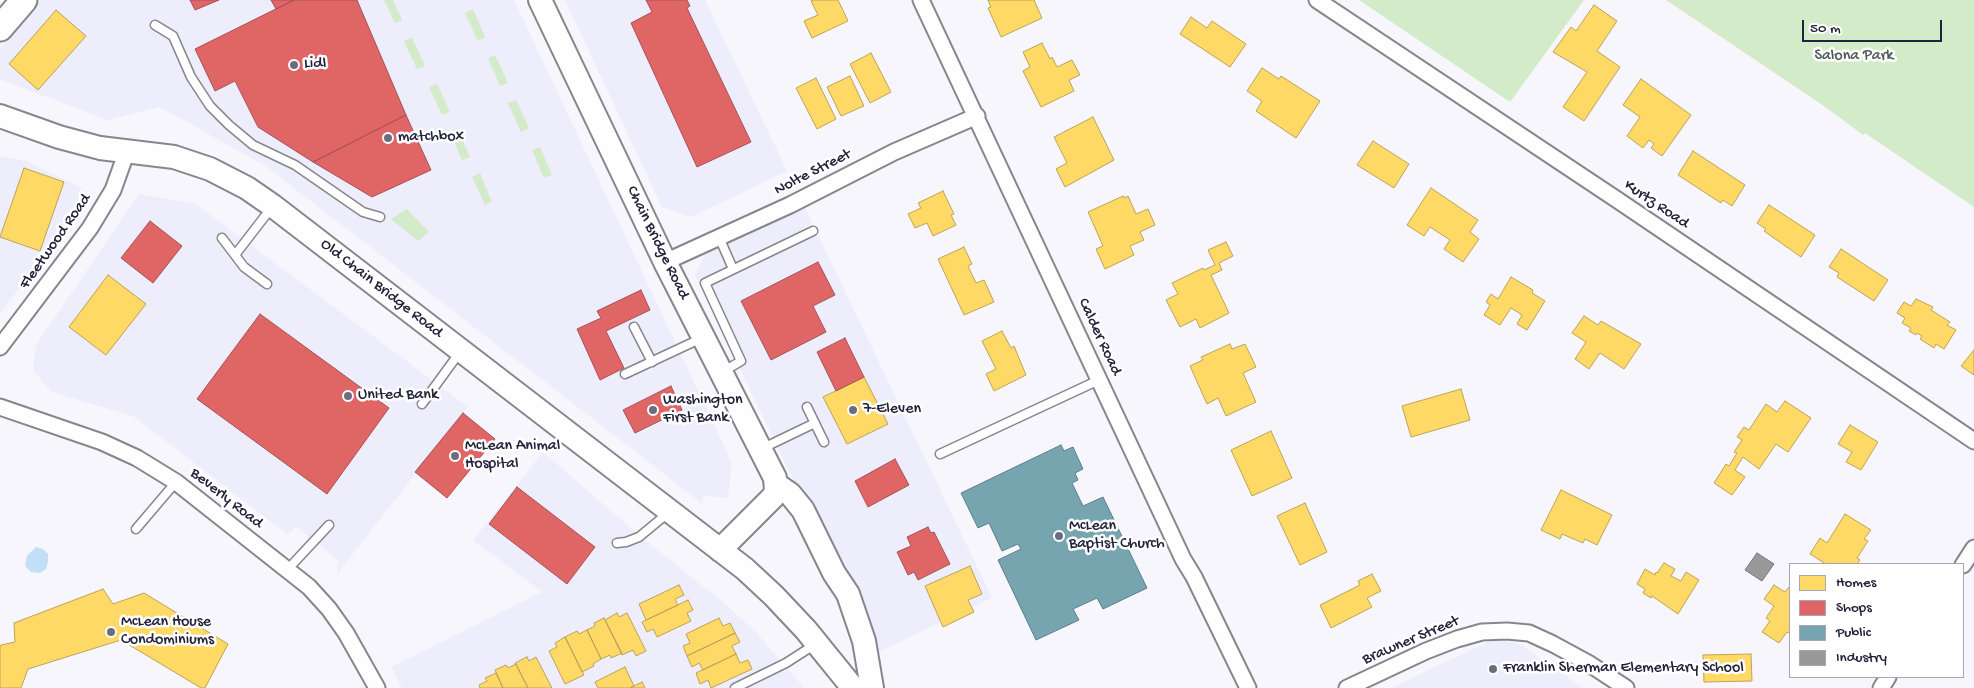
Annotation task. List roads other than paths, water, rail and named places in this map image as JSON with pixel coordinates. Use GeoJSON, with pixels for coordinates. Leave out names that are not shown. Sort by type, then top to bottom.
{"type":"FeatureCollection","features":[{"type":"Feature","properties":{"kind":"main road"},"geometry":{"type":"LineString","coordinates":[[0,28],[24,0]]}},
{"type":"Feature","properties":{"kind":"main road","name":"Chain Bridge Road"},"geometry":{"type":"LineString","coordinates":[[540,0],[665,262],[772,470],[777,485],[790,494],[803,510],[830,566],[844,587],[852,604],[864,641],[872,688]]}},
{"type":"Feature","properties":{"kind":"main road","name":"Old Chain Bridge Road"},"geometry":{"type":"LineString","coordinates":[[0,116],[72,141],[100,148],[174,157],[198,164],[234,181],[273,206],[720,550]]}},
{"type":"Feature","properties":{"kind":"main road"},"geometry":{"type":"LineString","coordinates":[[777,485],[773,497],[720,550],[774,596],[818,643],[853,688]]}},
{"type":"Feature","properties":{"kind":"street","name":"Calder Road"},"geometry":{"type":"LineString","coordinates":[[921,0],[1183,559],[1194,577],[1248,688]]}},
{"type":"Feature","properties":{"kind":"street","name":"Kurtz Road"},"geometry":{"type":"LineString","coordinates":[[1317,0],[1600,188],[1974,441]]}},
{"type":"Feature","properties":{"kind":"street","name":"Nolte Street"},"geometry":{"type":"LineString","coordinates":[[665,262],[790,205],[894,152],[977,116]]}},
{"type":"Feature","properties":{"kind":"street","name":"Fleetwood Road"},"geometry":{"type":"LineString","coordinates":[[0,347],[90,228],[113,190],[127,151]]}},
{"type":"Feature","properties":{"kind":"street","name":"Beverly Road"},"geometry":{"type":"LineString","coordinates":[[0,407],[102,442],[137,458],[176,482],[309,587],[333,615],[354,646],[377,688]]}},
{"type":"Feature","properties":{"kind":"street"},"geometry":{"type":"LineString","coordinates":[[1964,563],[1974,548]]}},
{"type":"Feature","properties":{"kind":"street","name":"Brawner Street"},"geometry":{"type":"LineString","coordinates":[[1347,688],[1457,639],[1482,632],[1506,631],[1529,633],[1553,644],[1588,663],[1626,688]]}},
{"type":"Feature","properties":{"kind":"lane"},"geometry":{"type":"LineString","coordinates":[[155,25],[172,36],[191,77],[210,106],[229,125],[253,145],[295,165],[363,212],[380,217]]}},
{"type":"Feature","properties":{"kind":"lane"},"geometry":{"type":"LineString","coordinates":[[235,255],[273,206]]}},
{"type":"Feature","properties":{"kind":"lane"},"geometry":{"type":"LineString","coordinates":[[722,372],[741,360],[705,283],[813,231]]}},
{"type":"Feature","properties":{"kind":"lane"},"geometry":{"type":"LineString","coordinates":[[719,237],[733,269]]}},
{"type":"Feature","properties":{"kind":"lane"},"geometry":{"type":"LineString","coordinates":[[222,238],[244,266],[267,284]]}},
{"type":"Feature","properties":{"kind":"lane"},"geometry":{"type":"LineString","coordinates":[[634,327],[652,362]]}},
{"type":"Feature","properties":{"kind":"lane"},"geometry":{"type":"LineString","coordinates":[[625,374],[704,337]]}},
{"type":"Feature","properties":{"kind":"lane"},"geometry":{"type":"LineString","coordinates":[[422,404],[461,351]]}},
{"type":"Feature","properties":{"kind":"lane"},"geometry":{"type":"LineString","coordinates":[[940,454],[1099,380]]}},
{"type":"Feature","properties":{"kind":"lane"},"geometry":{"type":"LineString","coordinates":[[807,407],[824,442]]}},
{"type":"Feature","properties":{"kind":"lane"},"geometry":{"type":"LineString","coordinates":[[761,449],[815,423]]}},
{"type":"Feature","properties":{"kind":"lane"},"geometry":{"type":"LineString","coordinates":[[136,529],[176,482]]}},
{"type":"Feature","properties":{"kind":"lane"},"geometry":{"type":"LineString","coordinates":[[617,543],[639,537],[669,511]]}},
{"type":"Feature","properties":{"kind":"lane"},"geometry":{"type":"LineString","coordinates":[[288,569],[329,526]]}},
{"type":"Feature","properties":{"kind":"lane"},"geometry":{"type":"LineString","coordinates":[[735,688],[786,663],[818,643]]}},
{"type":"Feature","properties":{"kind":"water"},"geometry":{"type":"Polygon","coordinates":[[[36,547],[43,549],[48,554],[46,569],[40,573],[31,572],[25,566],[27,556],[36,547]]]}},
{"type":"Feature","properties":{"kind":"place","name":"Lidl"},"geometry":{"type":"Point","coordinates":[294,65]}},
{"type":"Feature","properties":{"kind":"place","name":"matchbox"},"geometry":{"type":"Point","coordinates":[388,138]}},
{"type":"Feature","properties":{"kind":"place","name":"United Bank"},"geometry":{"type":"Point","coordinates":[348,396]}},
{"type":"Feature","properties":{"kind":"place","name":"Washington First Bank"},"geometry":{"type":"Point","coordinates":[653,410]}},
{"type":"Feature","properties":{"kind":"place","name":"7-Eleven"},"geometry":{"type":"Point","coordinates":[853,410]}},
{"type":"Feature","properties":{"kind":"place","name":"McLean Animal Hospital"},"geometry":{"type":"Point","coordinates":[455,456]}},
{"type":"Feature","properties":{"kind":"place","name":"McLean Baptist Church"},"geometry":{"type":"Point","coordinates":[1059,536]}},
{"type":"Feature","properties":{"kind":"place","name":"McLean House Condominiums"},"geometry":{"type":"Point","coordinates":[111,632]}},
{"type":"Feature","properties":{"kind":"place","name":"Franklin Sherman Elementary School"},"geometry":{"type":"Point","coordinates":[1493,669]}},
{"type":"Feature","properties":{"kind":"park label","name":"Salona Park"},"geometry":{"type":"Point","coordinates":[1854,57]}}]}
